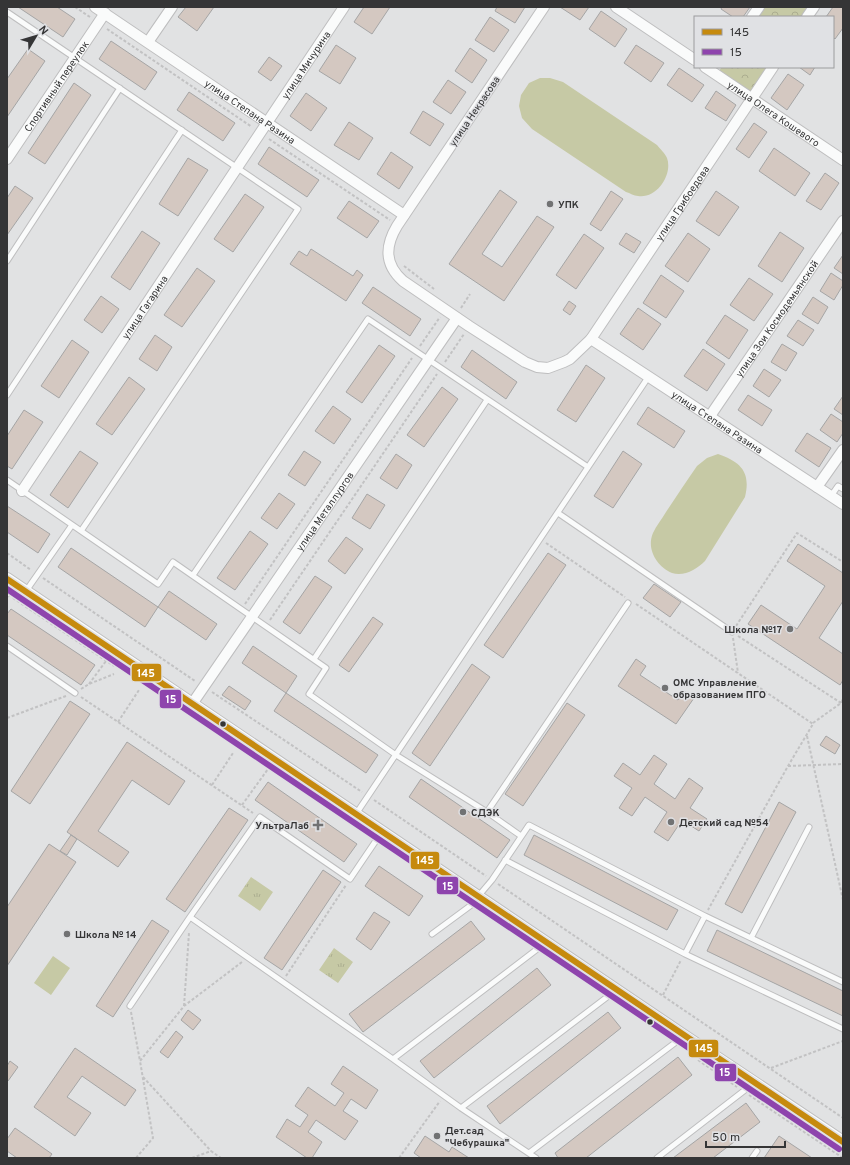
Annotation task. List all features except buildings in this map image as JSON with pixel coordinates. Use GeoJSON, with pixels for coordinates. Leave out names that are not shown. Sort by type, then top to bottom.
{"type":"FeatureCollection","features":[{"type":"Feature","properties":{"kind":"street","name":"улица Степана Разина"},"geometry":{"type":"LineString","coordinates":[[95,7],[404,215]]}},
{"type":"Feature","properties":{"kind":"street"},"geometry":{"type":"LineString","coordinates":[[148,42],[172,7]]}},
{"type":"Feature","properties":{"kind":"street","name":"улица Мичурина"},"geometry":{"type":"LineString","coordinates":[[266,122],[344,7]]}},
{"type":"Feature","properties":{"kind":"street","name":"улица Некрасова"},"geometry":{"type":"LineString","coordinates":[[469,326],[396,275],[389,260],[390,240],[404,215],[544,7]]}},
{"type":"Feature","properties":{"kind":"street"},"geometry":{"type":"LineString","coordinates":[[616,7],[694,59]]}},
{"type":"Feature","properties":{"kind":"street"},"geometry":{"type":"LineString","coordinates":[[753,16],[759,7]]}},
{"type":"Feature","properties":{"kind":"street"},"geometry":{"type":"LineString","coordinates":[[808,16],[814,7]]}},
{"type":"Feature","properties":{"kind":"street","name":"Спортивный переулок"},"geometry":{"type":"LineString","coordinates":[[7,158],[12,148],[105,13]]}},
{"type":"Feature","properties":{"kind":"street","name":"улица Грибоедова"},"geometry":{"type":"LineString","coordinates":[[469,326],[525,362],[543,368],[554,367],[570,358],[592,339],[772,68]]}},
{"type":"Feature","properties":{"kind":"street","name":"улица Олега Кошевого"},"geometry":{"type":"LineString","coordinates":[[716,70],[752,99],[843,160]]}},
{"type":"Feature","properties":{"kind":"street","name":"улица Гагарина"},"geometry":{"type":"LineString","coordinates":[[22,491],[266,122]]}},
{"type":"Feature","properties":{"kind":"street","name":"улица Зои Космодемьянской"},"geometry":{"type":"LineString","coordinates":[[710,416],[843,221]]}},
{"type":"Feature","properties":{"kind":"street","name":"улица Металлургов"},"geometry":{"type":"LineString","coordinates":[[192,704],[457,318]]}},
{"type":"Feature","properties":{"kind":"street","name":"улица Степана Разина"},"geometry":{"type":"LineString","coordinates":[[592,339],[843,504]]}},
{"type":"Feature","properties":{"kind":"street"},"geometry":{"type":"LineString","coordinates":[[817,487],[843,450]]}},
{"type":"Feature","properties":{"kind":"street"},"geometry":{"type":"LineString","coordinates":[[9,588],[26,592],[843,1142]]}},
{"type":"Feature","properties":{"kind":"lane"},"geometry":{"type":"LineString","coordinates":[[7,12],[298,209],[81,531]]}},
{"type":"Feature","properties":{"kind":"lane"},"geometry":{"type":"LineString","coordinates":[[7,261],[120,88]]}},
{"type":"Feature","properties":{"kind":"lane"},"geometry":{"type":"LineString","coordinates":[[7,395],[182,130]]}},
{"type":"Feature","properties":{"kind":"lane"},"geometry":{"type":"LineString","coordinates":[[193,576],[368,319],[588,468]]}},
{"type":"Feature","properties":{"kind":"lane"},"geometry":{"type":"LineString","coordinates":[[356,814],[649,376]]}},
{"type":"Feature","properties":{"kind":"lane"},"geometry":{"type":"LineString","coordinates":[[314,659],[487,400]]}},
{"type":"Feature","properties":{"kind":"lane"},"geometry":{"type":"LineString","coordinates":[[7,480],[158,584],[173,562],[242,609],[326,668],[309,694],[396,755],[487,812],[522,836]]}},
{"type":"Feature","properties":{"kind":"lane"},"geometry":{"type":"LineString","coordinates":[[831,496],[838,486],[843,489]]}},
{"type":"Feature","properties":{"kind":"lane"},"geometry":{"type":"LineString","coordinates":[[558,513],[732,632]]}},
{"type":"Feature","properties":{"kind":"lane"},"geometry":{"type":"LineString","coordinates":[[26,592],[72,525]]}},
{"type":"Feature","properties":{"kind":"lane"},"geometry":{"type":"LineString","coordinates":[[487,812],[630,602]]}},
{"type":"Feature","properties":{"kind":"lane"},"geometry":{"type":"LineString","coordinates":[[7,646],[75,693]]}},
{"type":"Feature","properties":{"kind":"lane"},"geometry":{"type":"LineString","coordinates":[[130,1006],[260,817],[350,878],[383,832]]}},
{"type":"Feature","properties":{"kind":"lane"},"geometry":{"type":"LineString","coordinates":[[432,934],[470,906],[492,880],[529,825],[705,916],[843,982]]}},
{"type":"Feature","properties":{"kind":"lane"},"geometry":{"type":"LineString","coordinates":[[751,938],[809,827]]}},
{"type":"Feature","properties":{"kind":"lane"},"geometry":{"type":"LineString","coordinates":[[505,860],[685,954],[843,1029]]}},
{"type":"Feature","properties":{"kind":"lane"},"geometry":{"type":"LineString","coordinates":[[685,954],[705,916]]}},
{"type":"Feature","properties":{"kind":"lane"},"geometry":{"type":"LineString","coordinates":[[190,918],[461,1108],[536,1158]]}},
{"type":"Feature","properties":{"kind":"lane"},"geometry":{"type":"LineString","coordinates":[[393,1059],[548,943]]}},
{"type":"Feature","properties":{"kind":"lane"},"geometry":{"type":"LineString","coordinates":[[461,1108],[616,990]]}},
{"type":"Feature","properties":{"kind":"lane"},"geometry":{"type":"LineString","coordinates":[[529,1153],[684,1036]]}},
{"type":"Feature","properties":{"kind":"lane"},"geometry":{"type":"LineString","coordinates":[[656,1158],[754,1083]]}},
{"type":"Feature","properties":{"kind":"lane"},"geometry":{"type":"LineString","coordinates":[[752,1158],[757,1151]]}},
{"type":"Feature","properties":{"kind":"path"},"geometry":{"type":"LineString","coordinates":[[74,7],[398,226]]}},
{"type":"Feature","properties":{"kind":"path"},"geometry":{"type":"LineString","coordinates":[[401,261],[410,271],[439,292]]}},
{"type":"Feature","properties":{"kind":"path"},"geometry":{"type":"LineString","coordinates":[[242,609],[451,301],[461,308],[470,294]]}},
{"type":"Feature","properties":{"kind":"path"},"geometry":{"type":"LineString","coordinates":[[266,626],[469,326]]}},
{"type":"Feature","properties":{"kind":"path"},"geometry":{"type":"LineString","coordinates":[[738,673],[732,632],[797,533],[843,562]]}},
{"type":"Feature","properties":{"kind":"path"},"geometry":{"type":"LineString","coordinates":[[540,539],[626,597]]}},
{"type":"Feature","properties":{"kind":"path"},"geometry":{"type":"LineString","coordinates":[[7,553],[843,1118]]}},
{"type":"Feature","properties":{"kind":"path"},"geometry":{"type":"LineString","coordinates":[[9,588],[118,669]]}},
{"type":"Feature","properties":{"kind":"path"},"geometry":{"type":"LineString","coordinates":[[630,602],[813,724]]}},
{"type":"Feature","properties":{"kind":"path"},"geometry":{"type":"LineString","coordinates":[[732,632],[841,703]]}},
{"type":"Feature","properties":{"kind":"path"},"geometry":{"type":"LineString","coordinates":[[89,684],[106,661]]}},
{"type":"Feature","properties":{"kind":"path"},"geometry":{"type":"LineString","coordinates":[[7,718],[75,693],[89,684],[114,674]]}},
{"type":"Feature","properties":{"kind":"path"},"geometry":{"type":"LineString","coordinates":[[118,722],[139,690]]}},
{"type":"Feature","properties":{"kind":"path"},"geometry":{"type":"LineString","coordinates":[[75,693],[260,817]]}},
{"type":"Feature","properties":{"kind":"path"},"geometry":{"type":"LineString","coordinates":[[705,916],[806,734],[813,724],[841,703],[843,699]]}},
{"type":"Feature","properties":{"kind":"path"},"geometry":{"type":"LineString","coordinates":[[806,734],[843,900]]}},
{"type":"Feature","properties":{"kind":"path"},"geometry":{"type":"LineString","coordinates":[[212,785],[233,753]]}},
{"type":"Feature","properties":{"kind":"path"},"geometry":{"type":"LineString","coordinates":[[788,766],[843,764]]}},
{"type":"Feature","properties":{"kind":"path"},"geometry":{"type":"LineString","coordinates":[[242,805],[268,769]]}},
{"type":"Feature","properties":{"kind":"path"},"geometry":{"type":"LineString","coordinates":[[282,982],[350,878]]}},
{"type":"Feature","properties":{"kind":"path"},"geometry":{"type":"LineString","coordinates":[[184,1006],[190,918]]}},
{"type":"Feature","properties":{"kind":"path"},"geometry":{"type":"LineString","coordinates":[[663,995],[685,954]]}},
{"type":"Feature","properties":{"kind":"path"},"geometry":{"type":"LineString","coordinates":[[140,1061],[184,1006],[248,958]]}},
{"type":"Feature","properties":{"kind":"path"},"geometry":{"type":"LineString","coordinates":[[130,1006],[153,1138],[136,1158]]}},
{"type":"Feature","properties":{"kind":"path"},"geometry":{"type":"LineString","coordinates":[[770,1068],[843,1041]]}},
{"type":"Feature","properties":{"kind":"path"},"geometry":{"type":"LineString","coordinates":[[142,1076],[211,1151],[221,1158]]}},
{"type":"Feature","properties":{"kind":"path"},"geometry":{"type":"LineString","coordinates":[[399,1158],[444,1095]]}},
{"type":"Feature","properties":{"kind":"path"},"geometry":{"type":"LineString","coordinates":[[192,1158],[211,1151]]}},
{"type":"Feature","properties":{"kind":"green space"},"geometry":{"type":"Polygon","coordinates":[[[762,7],[810,7],[805,16],[756,16],[762,7]]]}},
{"type":"Feature","properties":{"kind":"green space"},"geometry":{"type":"Polygon","coordinates":[[[721,68],[769,68],[751,94],[718,72],[721,68]]]}},
{"type":"Feature","properties":{"kind":"green space"},"geometry":{"type":"Polygon","coordinates":[[[540,78],[550,78],[563,82],[657,145],[667,158],[668,171],[662,184],[657,190],[645,196],[636,196],[626,192],[532,129],[522,118],[519,106],[521,95],[529,83],[540,78]]]}},
{"type":"Feature","properties":{"kind":"green space"},"geometry":{"type":"Polygon","coordinates":[[[718,454],[733,461],[742,469],[747,481],[745,497],[705,561],[690,572],[681,574],[672,573],[662,566],[654,557],[651,545],[653,533],[697,466],[707,458],[718,454]]]}},
{"type":"Feature","properties":{"kind":"green space"},"geometry":{"type":"Polygon","coordinates":[[[251,877],[273,892],[260,911],[238,896],[251,877]]]}},
{"type":"Feature","properties":{"kind":"green space"},"geometry":{"type":"Polygon","coordinates":[[[334,948],[353,962],[338,983],[319,970],[334,948]]]}},
{"type":"Feature","properties":{"kind":"green space"},"geometry":{"type":"Polygon","coordinates":[[[53,956],[70,968],[51,995],[34,983],[53,956]]]}},
{"type":"Feature","properties":{"kind":"transit line","name":"145"},"geometry":{"type":"LineString","coordinates":[[7,579],[843,1142]]}},
{"type":"Feature","properties":{"kind":"transit line","name":"15"},"geometry":{"type":"LineString","coordinates":[[7,589],[839,1149]]}},
{"type":"Feature","properties":{"kind":"place","name":"УПК"},"geometry":{"type":"Point","coordinates":[550,204]}},
{"type":"Feature","properties":{"kind":"place","name":"Школа №17"},"geometry":{"type":"Point","coordinates":[790,629]}},
{"type":"Feature","properties":{"kind":"place","name":"ОМС Управление образованием ПГО"},"geometry":{"type":"Point","coordinates":[665,688]}},
{"type":"Feature","properties":{"kind":"place","name":"СДЭК"},"geometry":{"type":"Point","coordinates":[463,812]}},
{"type":"Feature","properties":{"kind":"place","name":"Детский сад №54"},"geometry":{"type":"Point","coordinates":[671,822]}},
{"type":"Feature","properties":{"kind":"place","name":"УльтраЛаб"},"geometry":{"type":"Point","coordinates":[318,825]}},
{"type":"Feature","properties":{"kind":"place","name":"Школа № 14"},"geometry":{"type":"Point","coordinates":[67,934]}},
{"type":"Feature","properties":{"kind":"place","name":"Дет.сад \"Чебурашка\""},"geometry":{"type":"Point","coordinates":[437,1136]}}]}
